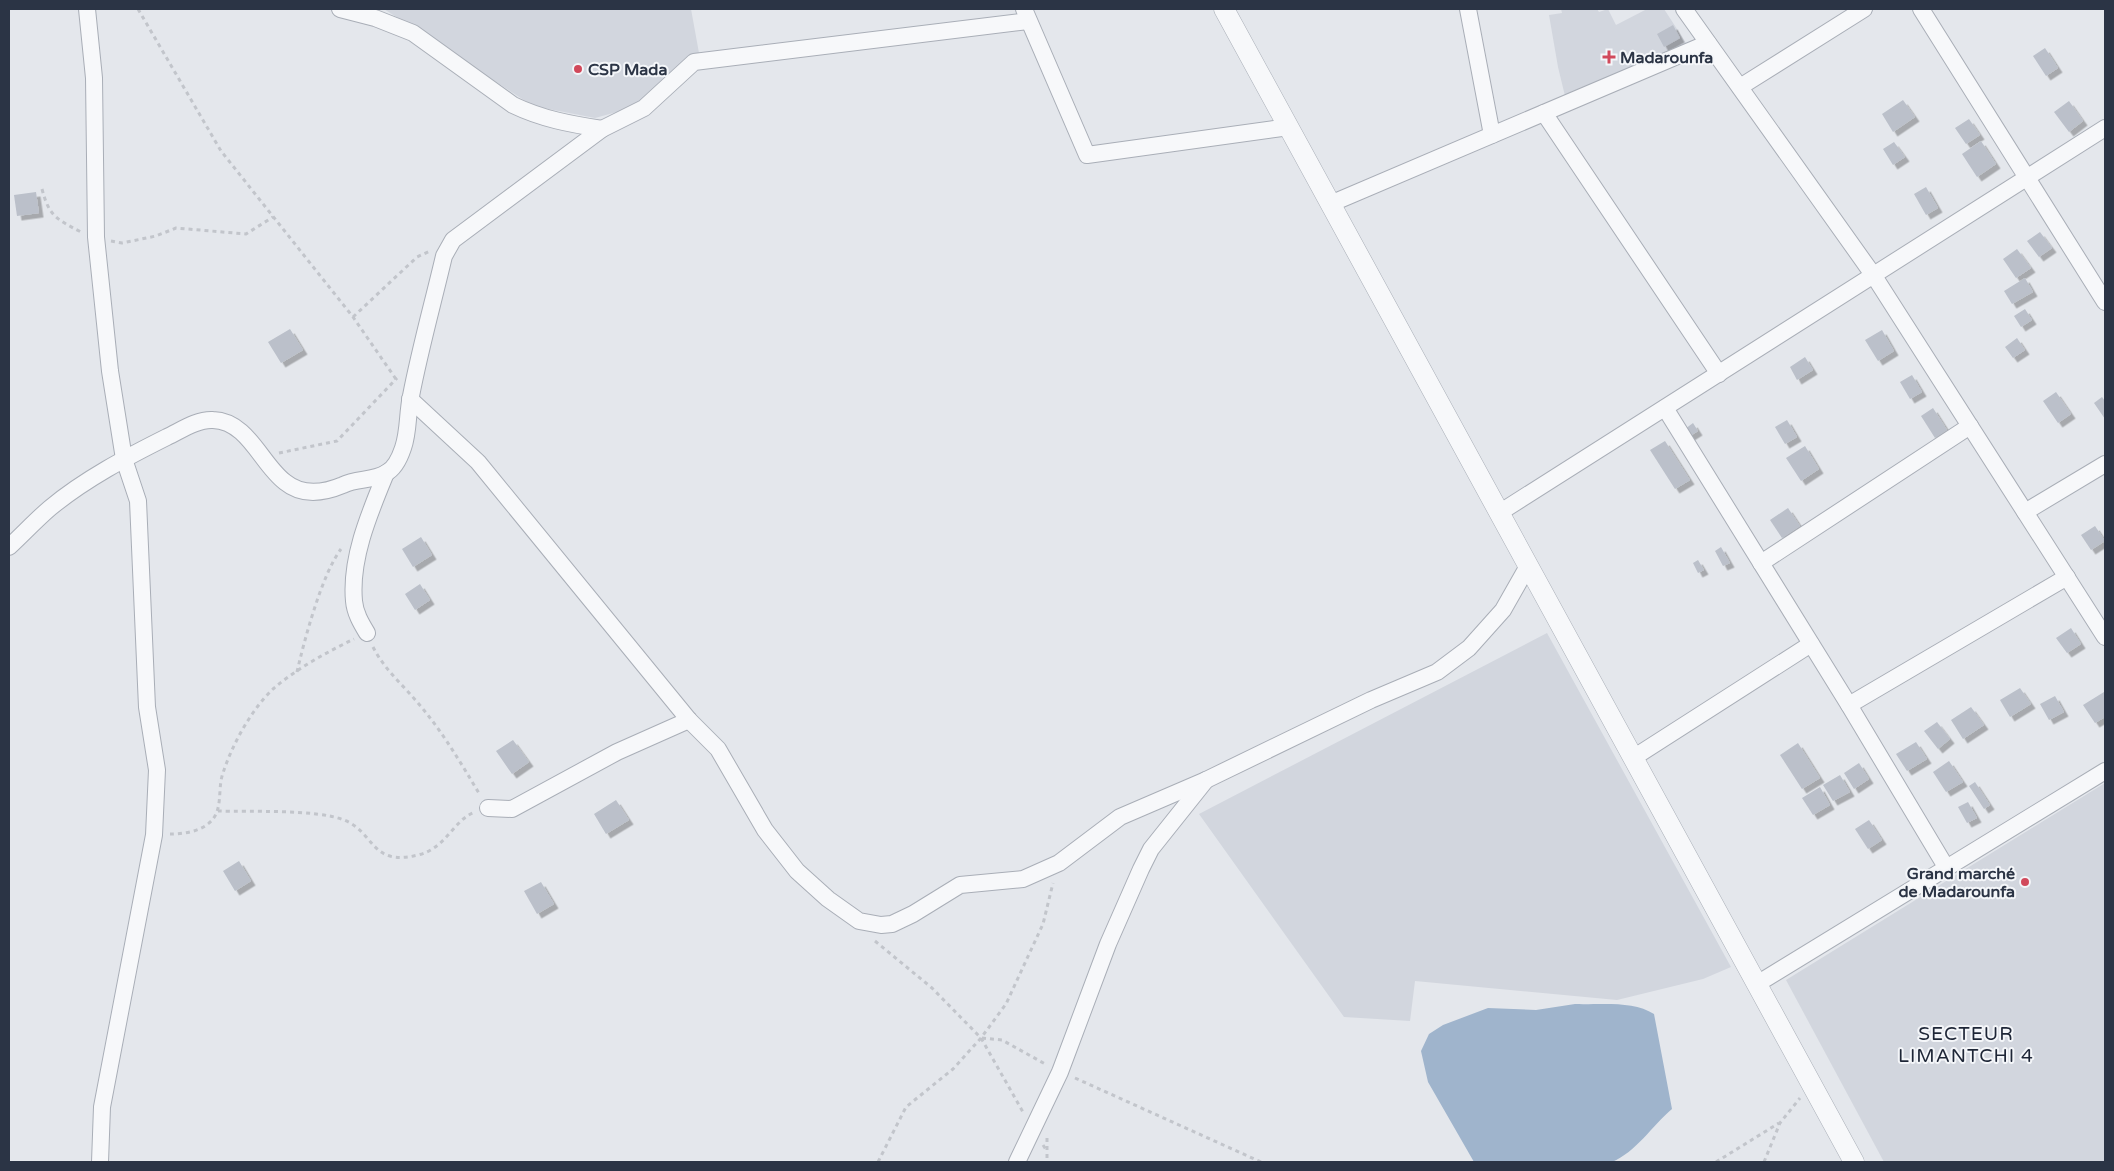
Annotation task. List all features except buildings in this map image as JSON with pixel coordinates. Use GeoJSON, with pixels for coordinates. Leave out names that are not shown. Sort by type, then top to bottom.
{"type":"FeatureCollection","features":[{"type":"Feature","properties":{"kind":"street"},"geometry":{"type":"LineString","coordinates":[[87,9],[94,78],[97,239],[110,371],[124,459],[138,501],[147,707],[157,770],[154,835],[102,1107],[100,1162]]}},
{"type":"Feature","properties":{"kind":"street"},"geometry":{"type":"LineString","coordinates":[[340,9],[375,18],[413,33],[513,105],[532,114],[556,121],[602,129]]}},
{"type":"Feature","properties":{"kind":"street"},"geometry":{"type":"LineString","coordinates":[[1224,9],[1854,1162]]}},
{"type":"Feature","properties":{"kind":"street"},"geometry":{"type":"LineString","coordinates":[[1468,9],[1492,135]]}},
{"type":"Feature","properties":{"kind":"street"},"geometry":{"type":"LineString","coordinates":[[1684,9],[1874,276],[2105,637]]}},
{"type":"Feature","properties":{"kind":"street"},"geometry":{"type":"LineString","coordinates":[[1740,87],[1864,9]]}},
{"type":"Feature","properties":{"kind":"street"},"geometry":{"type":"LineString","coordinates":[[1921,9],[2105,302]]}},
{"type":"Feature","properties":{"kind":"street"},"geometry":{"type":"LineString","coordinates":[[367,633],[356,613],[354,600],[357,565],[368,515],[386,473],[395,465],[403,449],[408,430],[410,399],[444,256],[453,240],[602,129],[644,108],[694,62],[1026,15],[1087,154],[1288,127]]}},
{"type":"Feature","properties":{"kind":"street"},"geometry":{"type":"LineString","coordinates":[[1330,204],[1708,43]]}},
{"type":"Feature","properties":{"kind":"street"},"geometry":{"type":"LineString","coordinates":[[1544,113],[1719,374]]}},
{"type":"Feature","properties":{"kind":"street"},"geometry":{"type":"LineString","coordinates":[[1499,513],[2105,128]]}},
{"type":"Feature","properties":{"kind":"street"},"geometry":{"type":"LineString","coordinates":[[410,399],[478,462],[689,720],[718,749],[765,830],[797,871],[828,899],[859,921],[880,925],[892,924],[913,914],[960,885],[1023,879],[1059,864],[1120,817],[1206,780],[1371,700],[1437,672],[1470,648],[1503,610],[1528,566]]}},
{"type":"Feature","properties":{"kind":"street"},"geometry":{"type":"LineString","coordinates":[[1665,408],[1849,704],[1946,867]]}},
{"type":"Feature","properties":{"kind":"street"},"geometry":{"type":"LineString","coordinates":[[9,546],[51,507],[124,459],[190,426],[210,420],[231,425],[264,456],[286,483],[302,490],[314,493],[335,488],[351,481],[386,473]]}},
{"type":"Feature","properties":{"kind":"street"},"geometry":{"type":"LineString","coordinates":[[1761,563],[1970,426]]}},
{"type":"Feature","properties":{"kind":"street"},"geometry":{"type":"LineString","coordinates":[[2025,512],[2105,464]]}},
{"type":"Feature","properties":{"kind":"street"},"geometry":{"type":"LineString","coordinates":[[1849,704],[2066,576]]}},
{"type":"Feature","properties":{"kind":"street"},"geometry":{"type":"LineString","coordinates":[[1633,758],[1811,644]]}},
{"type":"Feature","properties":{"kind":"street"},"geometry":{"type":"LineString","coordinates":[[488,808],[512,809],[617,752],[689,720]]}},
{"type":"Feature","properties":{"kind":"street"},"geometry":{"type":"LineString","coordinates":[[1757,984],[2105,771]]}},
{"type":"Feature","properties":{"kind":"street"},"geometry":{"type":"LineString","coordinates":[[1017,1162],[1060,1072],[1108,944],[1140,869],[1151,849],[1206,780]]}},
{"type":"Feature","properties":{"kind":"path"},"geometry":{"type":"LineString","coordinates":[[138,9],[221,151],[353,318],[410,399]]}},
{"type":"Feature","properties":{"kind":"path"},"geometry":{"type":"LineString","coordinates":[[42,189],[47,208],[54,216],[97,239],[122,243],[156,236],[176,228],[246,234],[273,217]]}},
{"type":"Feature","properties":{"kind":"path"},"geometry":{"type":"LineString","coordinates":[[353,318],[417,257],[453,240]]}},
{"type":"Feature","properties":{"kind":"path"},"geometry":{"type":"LineString","coordinates":[[264,456],[336,441],[396,380],[400,372]]}},
{"type":"Feature","properties":{"kind":"path"},"geometry":{"type":"LineString","coordinates":[[296,673],[304,641],[322,590],[338,554],[344,546]]}},
{"type":"Feature","properties":{"kind":"path"},"geometry":{"type":"LineString","coordinates":[[154,835],[185,834],[209,823],[218,811],[222,775],[242,730],[273,690],[337,647],[367,633],[382,664],[419,703],[449,744],[488,808],[466,817],[431,851],[405,857],[379,852],[368,842],[360,827],[343,819],[324,815],[218,811]]}},
{"type":"Feature","properties":{"kind":"path"},"geometry":{"type":"LineString","coordinates":[[878,1162],[906,1107],[953,1069],[981,1038],[1006,1004],[1043,924],[1059,864]]}},
{"type":"Feature","properties":{"kind":"path"},"geometry":{"type":"LineString","coordinates":[[859,921],[878,944],[932,988],[981,1038],[1047,1151]]}},
{"type":"Feature","properties":{"kind":"path"},"geometry":{"type":"LineString","coordinates":[[981,1038],[1002,1040],[1060,1072],[1261,1162]]}},
{"type":"Feature","properties":{"kind":"path"},"geometry":{"type":"LineString","coordinates":[[1764,1162],[1780,1123],[1811,1083]]}},
{"type":"Feature","properties":{"kind":"path"},"geometry":{"type":"LineString","coordinates":[[1716,1162],[1780,1123]]}},
{"type":"Feature","properties":{"kind":"shaded area","name":"CSP Mada"},"geometry":{"type":"Polygon","coordinates":[[[384,9],[691,9],[699,53],[635,107],[595,118],[533,106],[384,9]]]}},
{"type":"Feature","properties":{"kind":"shaded area","name":"Madarounfa"},"geometry":{"type":"Polygon","coordinates":[[[1561,9],[1597,9],[1599,12],[1608,9],[1616,25],[1647,9],[1664,9],[1688,46],[1565,96],[1549,15],[1562,13],[1561,9]]]}},
{"type":"Feature","properties":{"kind":"shaded area"},"geometry":{"type":"Polygon","coordinates":[[[1547,633],[1731,967],[1703,979],[1617,1000],[1415,981],[1410,1021],[1344,1017],[1199,814],[1547,633]]]}},
{"type":"Feature","properties":{"kind":"shaded area","name":"Grand marché de Madarounfa"},"geometry":{"type":"Polygon","coordinates":[[[2105,783],[2105,1162],[1884,1162],[1786,980],[2105,783]]]}},
{"type":"Feature","properties":{"kind":"water"},"geometry":{"type":"Polygon","coordinates":[[[1575,1004],[1626,1005],[1654,1014],[1672,1109],[1629,1152],[1612,1162],[1474,1162],[1428,1082],[1421,1051],[1429,1034],[1443,1025],[1488,1008],[1536,1010],[1575,1004]]]}},
{"type":"Feature","properties":{"kind":"place","name":"Madarounfa"},"geometry":{"type":"Point","coordinates":[1609,57]}},
{"type":"Feature","properties":{"kind":"place","name":"CSP Mada"},"geometry":{"type":"Point","coordinates":[578,69]}},
{"type":"Feature","properties":{"kind":"place","name":"Grand marché de Madarounfa"},"geometry":{"type":"Point","coordinates":[2025,882]}},
{"type":"Feature","properties":{"kind":"district","name":"SECTEUR LIMANTCHI 4"},"geometry":{"type":"Point","coordinates":[1966,1044]}}]}
